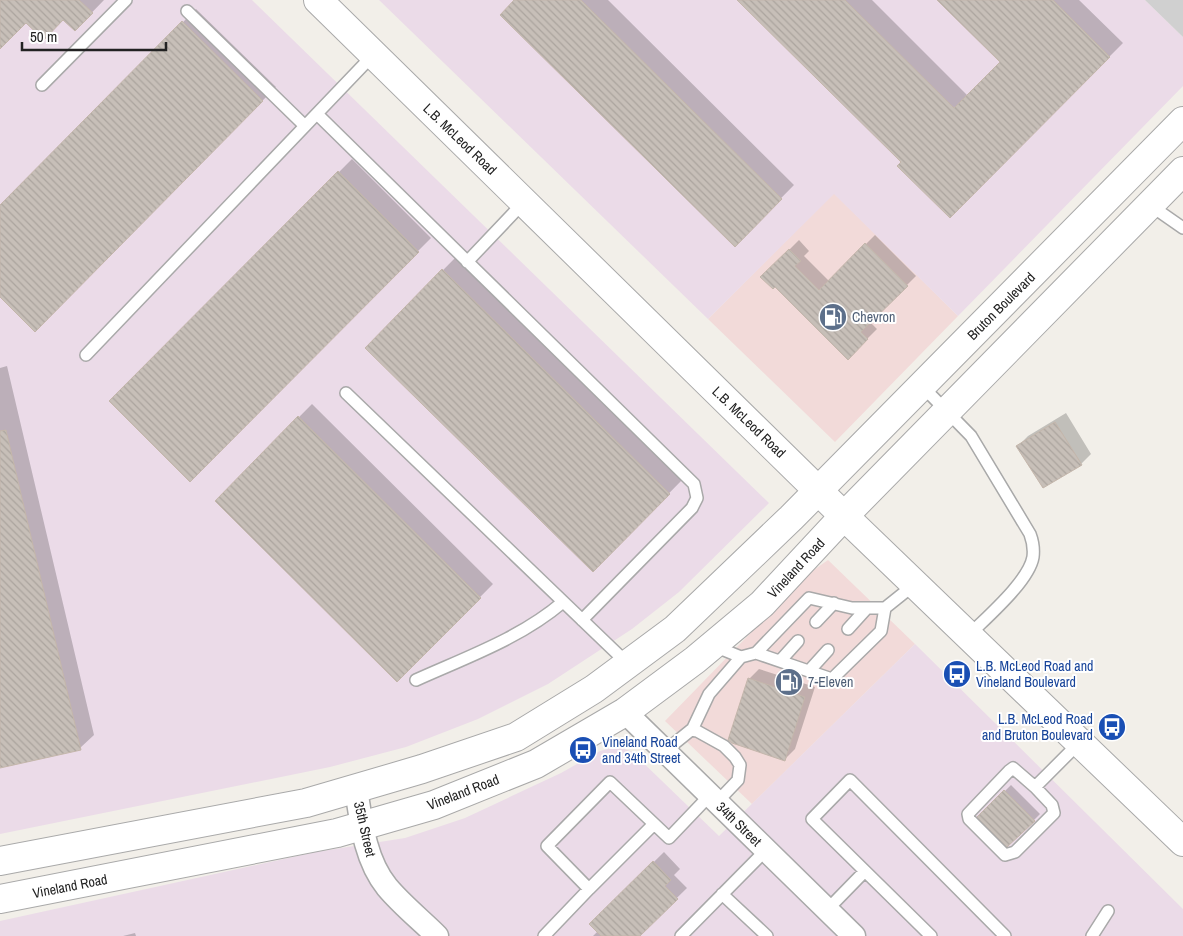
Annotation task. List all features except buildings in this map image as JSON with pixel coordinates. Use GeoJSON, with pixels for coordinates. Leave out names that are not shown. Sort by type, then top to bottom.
{"type":"FeatureCollection","features":[{"type":"Feature","properties":{"kind":"street","name":"L.B. McLeod Road"},"geometry":{"type":"LineString","coordinates":[[318,0],[844,516],[1180,835]]}},
{"type":"Feature","properties":{"kind":"street","name":"Bruton Boulevard"},"geometry":{"type":"LineString","coordinates":[[819,490],[1183,122]]}},
{"type":"Feature","properties":{"kind":"street"},"geometry":{"type":"LineString","coordinates":[[844,516],[1183,171]]}},
{"type":"Feature","properties":{"kind":"street"},"geometry":{"type":"LineString","coordinates":[[0,861],[306,803],[422,769],[516,737],[594,689],[674,630],[819,490]]}},
{"type":"Feature","properties":{"kind":"street","name":"Vineland Road"},"geometry":{"type":"LineString","coordinates":[[0,899],[292,842],[362,826],[434,805],[536,764],[625,712],[713,645],[762,604],[844,516]]}},
{"type":"Feature","properties":{"kind":"street","name":"34th Street"},"geometry":{"type":"LineString","coordinates":[[625,712],[854,936]]}},
{"type":"Feature","properties":{"kind":"street","name":"35th Street"},"geometry":{"type":"LineString","coordinates":[[356,788],[362,826],[372,861],[387,886],[437,936]]}},
{"type":"Feature","properties":{"kind":"lane"},"geometry":{"type":"LineString","coordinates":[[42,85],[126,0]]}},
{"type":"Feature","properties":{"kind":"lane"},"geometry":{"type":"LineString","coordinates":[[187,11],[305,126]]}},
{"type":"Feature","properties":{"kind":"lane"},"geometry":{"type":"LineString","coordinates":[[86,355],[373,55]]}},
{"type":"Feature","properties":{"kind":"lane"},"geometry":{"type":"LineString","coordinates":[[317,114],[694,484],[697,498],[692,508],[582,620]]}},
{"type":"Feature","properties":{"kind":"lane"},"geometry":{"type":"LineString","coordinates":[[467,262],[524,202]]}},
{"type":"Feature","properties":{"kind":"lane"},"geometry":{"type":"LineString","coordinates":[[1150,205],[1183,228]]}},
{"type":"Feature","properties":{"kind":"lane"},"geometry":{"type":"LineString","coordinates":[[922,386],[971,436],[1030,534],[1034,546],[1033,559],[1026,574],[969,635]]}},
{"type":"Feature","properties":{"kind":"lane"},"geometry":{"type":"LineString","coordinates":[[346,393],[628,664]]}},
{"type":"Feature","properties":{"kind":"lane"},"geometry":{"type":"LineString","coordinates":[[665,751],[692,730],[709,694],[741,657],[756,653],[809,598],[852,608],[885,608],[915,584]]}},
{"type":"Feature","properties":{"kind":"lane"},"geometry":{"type":"LineString","coordinates":[[416,680],[519,633],[546,616],[563,602]]}},
{"type":"Feature","properties":{"kind":"lane"},"geometry":{"type":"LineString","coordinates":[[816,622],[834,604]]}},
{"type":"Feature","properties":{"kind":"lane"},"geometry":{"type":"LineString","coordinates":[[848,629],[867,608]]}},
{"type":"Feature","properties":{"kind":"lane"},"geometry":{"type":"LineString","coordinates":[[756,653],[832,679],[881,631],[885,608]]}},
{"type":"Feature","properties":{"kind":"lane"},"geometry":{"type":"LineString","coordinates":[[780,661],[798,641]]}},
{"type":"Feature","properties":{"kind":"lane"},"geometry":{"type":"LineString","coordinates":[[713,645],[741,657]]}},
{"type":"Feature","properties":{"kind":"lane"},"geometry":{"type":"LineString","coordinates":[[809,671],[828,650]]}},
{"type":"Feature","properties":{"kind":"lane"},"geometry":{"type":"LineString","coordinates":[[589,890],[547,846],[610,782],[670,838],[713,799],[738,780],[740,765],[724,746],[705,734],[692,730]]}},
{"type":"Feature","properties":{"kind":"lane"},"geometry":{"type":"LineString","coordinates":[[1035,787],[1080,742]]}},
{"type":"Feature","properties":{"kind":"lane"},"geometry":{"type":"LineString","coordinates":[[1013,768],[1035,787],[1052,805],[1054,813],[1015,852],[1006,854],[969,819],[968,814],[1013,768]]}},
{"type":"Feature","properties":{"kind":"lane"},"geometry":{"type":"LineString","coordinates":[[930,936],[812,819],[850,780],[1005,936]]}},
{"type":"Feature","properties":{"kind":"lane"},"geometry":{"type":"LineString","coordinates":[[544,936],[654,824]]}},
{"type":"Feature","properties":{"kind":"lane"},"geometry":{"type":"LineString","coordinates":[[681,936],[766,850]]}},
{"type":"Feature","properties":{"kind":"lane"},"geometry":{"type":"LineString","coordinates":[[827,910],[865,871]]}},
{"type":"Feature","properties":{"kind":"lane"},"geometry":{"type":"LineString","coordinates":[[722,894],[767,936]]}},
{"type":"Feature","properties":{"kind":"lane"},"geometry":{"type":"LineString","coordinates":[[1092,936],[1108,911]]}},
{"type":"Feature","properties":{"kind":"shaded area"},"geometry":{"type":"Polygon","coordinates":[[[0,0],[252,0],[769,503],[679,592],[632,629],[548,684],[478,719],[406,747],[330,767],[0,834],[0,0]]]}},
{"type":"Feature","properties":{"kind":"shaded area"},"geometry":{"type":"Polygon","coordinates":[[[379,0],[1145,0],[1183,37],[1183,86],[958,316],[834,194],[708,319],[379,0]]]}},
{"type":"Feature","properties":{"kind":"shaded area"},"geometry":{"type":"Polygon","coordinates":[[[1145,0],[1183,0],[1183,37],[1145,0]]]}},
{"type":"Feature","properties":{"kind":"shaded area","name":"Chevron"},"geometry":{"type":"Polygon","coordinates":[[[834,193],[958,316],[835,442],[708,319],[834,193]]]}},
{"type":"Feature","properties":{"kind":"shaded area","name":"7-Eleven"},"geometry":{"type":"Polygon","coordinates":[[[828,560],[915,644],[752,804],[665,721],[808,574],[828,560]]]}},
{"type":"Feature","properties":{"kind":"shaded area"},"geometry":{"type":"Polygon","coordinates":[[[915,644],[1183,909],[1183,936],[0,936],[0,921],[316,852],[405,838],[465,818],[561,773],[600,751],[612,748],[622,748],[632,752],[719,836],[915,644]]]}},
{"type":"Feature","properties":{"kind":"place","name":"Chevron"},"geometry":{"type":"Point","coordinates":[833,317]}},
{"type":"Feature","properties":{"kind":"place","name":"L.B. McLeod Road and Vineland Boulevard"},"geometry":{"type":"Point","coordinates":[957,674]}},
{"type":"Feature","properties":{"kind":"place","name":"7-Eleven"},"geometry":{"type":"Point","coordinates":[789,682]}},
{"type":"Feature","properties":{"kind":"place","name":"L.B. McLeod Road and Bruton Boulevard"},"geometry":{"type":"Point","coordinates":[1112,727]}},
{"type":"Feature","properties":{"kind":"place","name":"Vineland Road and 34th Street"},"geometry":{"type":"Point","coordinates":[583,750]}}]}
